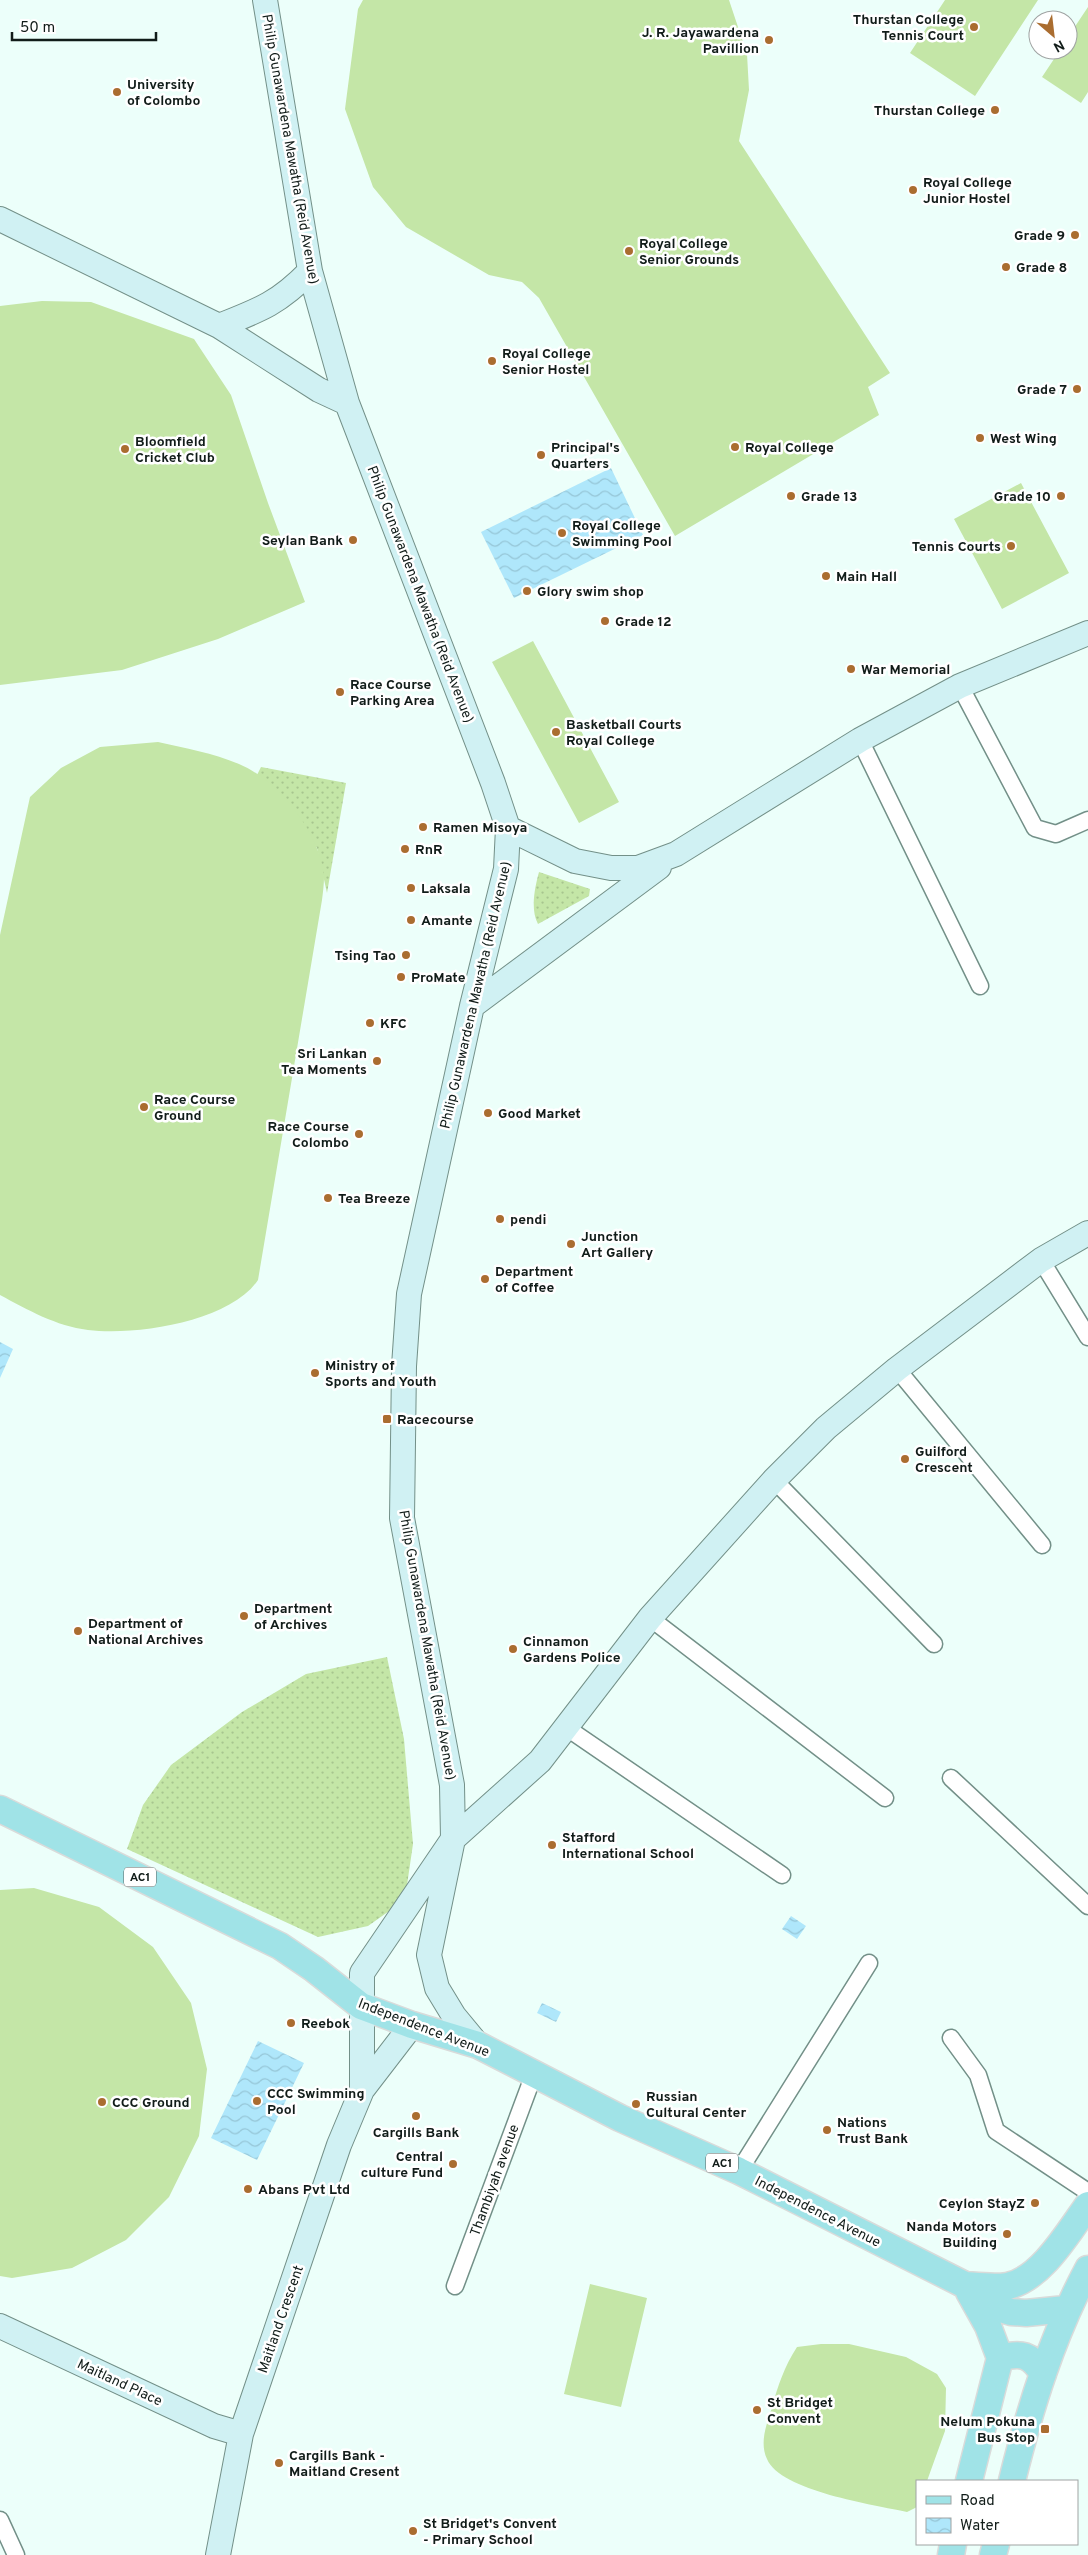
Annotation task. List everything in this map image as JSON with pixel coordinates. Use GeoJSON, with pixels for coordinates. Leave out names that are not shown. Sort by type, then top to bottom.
{"type":"FeatureCollection","features":[{"type":"Feature","properties":{"kind":"main road","name":"Philip Gunawardena Mawatha (Reid Avenue)"},"geometry":{"type":"LineString","coordinates":[[265,0],[310,271],[347,402],[493,783],[508,828],[506,869],[472,1006],[409,1294],[404,1366],[402,1518],[452,1785],[454,1839],[429,1956],[438,1988],[454,2016],[478,2045]]}},
{"type":"Feature","properties":{"kind":"main road"},"geometry":{"type":"LineString","coordinates":[[0,219],[219,326],[319,390],[347,402]]}},
{"type":"Feature","properties":{"kind":"main road"},"geometry":{"type":"LineString","coordinates":[[219,326],[262,309],[290,291],[310,271]]}},
{"type":"Feature","properties":{"kind":"main road"},"geometry":{"type":"LineString","coordinates":[[472,1006],[676,854],[860,740],[960,686],[1088,632]]}},
{"type":"Feature","properties":{"kind":"main road"},"geometry":{"type":"LineString","coordinates":[[508,828],[575,861],[611,868],[638,868],[676,854]]}},
{"type":"Feature","properties":{"kind":"main road","name":"Maitland Crescent"},"geometry":{"type":"LineString","coordinates":[[362,2090],[362,1973],[454,1839],[540,1761],[650,1618],[774,1480],[826,1428],[897,1369],[1040,1260],[1088,1234]]}},
{"type":"Feature","properties":{"kind":"main road","name":"Independence Avenue"},"geometry":{"type":"LineString","coordinates":[[0,1809],[280,1946],[314,1969],[361,2006],[412,2025],[478,2045],[620,2118],[740,2171],[964,2285],[995,2307],[1011,2312],[1026,2313],[1066,2309]]}},
{"type":"Feature","properties":{"kind":"main road","name":"Maitland Crescent"},"geometry":{"type":"LineString","coordinates":[[218,2555],[241,2434],[340,2145],[362,2090],[412,2025]]}},
{"type":"Feature","properties":{"kind":"main road"},"geometry":{"type":"LineString","coordinates":[[964,2285],[1008,2286],[1026,2279],[1047,2260],[1088,2205]]}},
{"type":"Feature","properties":{"kind":"main road"},"geometry":{"type":"LineString","coordinates":[[1012,2480],[1030,2406],[1066,2309],[1088,2269]]}},
{"type":"Feature","properties":{"kind":"main road"},"geometry":{"type":"LineString","coordinates":[[964,2285],[988,2326],[1000,2358],[969,2480]]}},
{"type":"Feature","properties":{"kind":"main road","name":"Maitland Place"},"geometry":{"type":"LineString","coordinates":[[0,2326],[214,2426],[241,2434]]}},
{"type":"Feature","properties":{"kind":"main road"},"geometry":{"type":"LineString","coordinates":[[1000,2358],[1011,2355],[1024,2356],[1036,2362],[1043,2374]]}},
{"type":"Feature","properties":{"kind":"street"},"geometry":{"type":"LineString","coordinates":[[960,686],[1035,828],[1056,834],[1088,820]]}},
{"type":"Feature","properties":{"kind":"street"},"geometry":{"type":"LineString","coordinates":[[860,740],[980,986]]}},
{"type":"Feature","properties":{"kind":"street"},"geometry":{"type":"LineString","coordinates":[[1040,1260],[1088,1337]]}},
{"type":"Feature","properties":{"kind":"street"},"geometry":{"type":"LineString","coordinates":[[897,1369],[1042,1545]]}},
{"type":"Feature","properties":{"kind":"street"},"geometry":{"type":"LineString","coordinates":[[774,1480],[934,1644]]}},
{"type":"Feature","properties":{"kind":"street"},"geometry":{"type":"LineString","coordinates":[[650,1618],[885,1798]]}},
{"type":"Feature","properties":{"kind":"street"},"geometry":{"type":"LineString","coordinates":[[567,1728],[782,1874]]}},
{"type":"Feature","properties":{"kind":"street"},"geometry":{"type":"LineString","coordinates":[[951,1778],[1088,1906]]}},
{"type":"Feature","properties":{"kind":"street"},"geometry":{"type":"LineString","coordinates":[[740,2171],[869,1963]]}},
{"type":"Feature","properties":{"kind":"street"},"geometry":{"type":"LineString","coordinates":[[951,2038],[978,2075],[996,2131],[1088,2192]]}},
{"type":"Feature","properties":{"kind":"street","name":"Thambiyah avenue"},"geometry":{"type":"LineString","coordinates":[[455,2286],[534,2074]]}},
{"type":"Feature","properties":{"kind":"street"},"geometry":{"type":"LineString","coordinates":[[0,2520],[4,2541],[16,2555]]}},
{"type":"Feature","properties":{"kind":"green space","name":"Royal College Senior Grounds"},"geometry":{"type":"Polygon","coordinates":[[[363,0],[729,0],[747,54],[749,90],[739,141],[890,373],[868,387],[879,415],[675,536],[539,298],[522,282],[489,275],[406,227],[373,187],[345,109],[358,9],[363,0]]]}},
{"type":"Feature","properties":{"kind":"green space","name":"Thurstan College Tennis Court"},"geometry":{"type":"Polygon","coordinates":[[[945,0],[1038,0],[1031,10],[1028,10],[1028,15],[975,96],[910,53],[945,0]]]}},
{"type":"Feature","properties":{"kind":"green space"},"geometry":{"type":"Polygon","coordinates":[[[1088,7],[1088,92],[1081,103],[1042,77],[1053,60],[1078,60],[1078,22],[1088,7]]]}},
{"type":"Feature","properties":{"kind":"green space","name":"Bloomfield Cricket Club"},"geometry":{"type":"Polygon","coordinates":[[[42,301],[91,302],[194,339],[231,395],[268,503],[305,602],[218,639],[122,670],[0,685],[0,306],[42,301]]]}},
{"type":"Feature","properties":{"kind":"green space","name":"Tennis Courts"},"geometry":{"type":"Polygon","coordinates":[[[1021,483],[1069,573],[1002,609],[954,519],[1021,483]]]}},
{"type":"Feature","properties":{"kind":"green space","name":"Basketball Courts Royal College"},"geometry":{"type":"Polygon","coordinates":[[[533,641],[619,802],[579,823],[492,662],[533,641]]]}},
{"type":"Feature","properties":{"kind":"green space","name":"Race Course Ground"},"geometry":{"type":"Polygon","coordinates":[[[158,742],[229,760],[254,772],[268,782],[295,810],[315,843],[324,877],[323,894],[258,1280],[245,1294],[226,1306],[204,1316],[155,1328],[130,1331],[88,1330],[53,1321],[0,1295],[0,935],[30,797],[61,768],[100,747],[158,742]]]}},
{"type":"Feature","properties":{"kind":"green space"},"geometry":{"type":"Polygon","coordinates":[[[261,767],[346,783],[327,893],[317,848],[257,775],[261,767]]]}},
{"type":"Feature","properties":{"kind":"green space"},"geometry":{"type":"Polygon","coordinates":[[[539,872],[590,889],[589,896],[538,924],[534,905],[539,872]]]}},
{"type":"Feature","properties":{"kind":"green space"},"geometry":{"type":"Polygon","coordinates":[[[387,1657],[404,1739],[413,1844],[407,1885],[392,1909],[368,1926],[318,1937],[127,1849],[143,1805],[171,1765],[242,1712],[306,1674],[387,1657]]]}},
{"type":"Feature","properties":{"kind":"green space","name":"CCC Ground"},"geometry":{"type":"Polygon","coordinates":[[[34,1888],[99,1907],[153,1947],[191,2003],[207,2069],[199,2136],[169,2197],[126,2240],[72,2268],[12,2278],[0,2276],[0,1890],[34,1888]]]}},
{"type":"Feature","properties":{"kind":"green space"},"geometry":{"type":"Polygon","coordinates":[[[590,2284],[647,2298],[621,2407],[564,2394],[590,2284]]]}},
{"type":"Feature","properties":{"kind":"green space"},"geometry":{"type":"Polygon","coordinates":[[[821,2344],[849,2344],[906,2357],[937,2374],[946,2388],[945,2431],[927,2480],[916,2480],[916,2508],[907,2512],[852,2501],[809,2488],[790,2480],[775,2470],[765,2453],[765,2433],[785,2369],[797,2347],[821,2344]]]}},
{"type":"Feature","properties":{"kind":"water","name":"Royal College Swimming Pool"},"geometry":{"type":"Polygon","coordinates":[[[611,468],[643,535],[514,598],[481,532],[611,468]]]}},
{"type":"Feature","properties":{"kind":"water"},"geometry":{"type":"Polygon","coordinates":[[[0,1342],[13,1349],[0,1378],[0,1342]]]}},
{"type":"Feature","properties":{"kind":"water"},"geometry":{"type":"Polygon","coordinates":[[[791,1916],[806,1926],[797,1939],[782,1929],[791,1916]]]}},
{"type":"Feature","properties":{"kind":"water"},"geometry":{"type":"Polygon","coordinates":[[[542,2003],[561,2012],[556,2022],[537,2013],[542,2003]]]}},
{"type":"Feature","properties":{"kind":"water","name":"CCC Swimming Pool"},"geometry":{"type":"Polygon","coordinates":[[[258,2041],[304,2063],[257,2160],[211,2138],[258,2041]]]}},
{"type":"Feature","properties":{"kind":"place","name":"Thurstan College Tennis Court"},"geometry":{"type":"Point","coordinates":[974,27]}},
{"type":"Feature","properties":{"kind":"place","name":"J. R. Jayawardena Pavillion"},"geometry":{"type":"Point","coordinates":[769,40]}},
{"type":"Feature","properties":{"kind":"place","name":"University of Colombo"},"geometry":{"type":"Point","coordinates":[117,92]}},
{"type":"Feature","properties":{"kind":"place","name":"Thurstan College"},"geometry":{"type":"Point","coordinates":[995,110]}},
{"type":"Feature","properties":{"kind":"place","name":"Royal College Junior Hostel"},"geometry":{"type":"Point","coordinates":[913,190]}},
{"type":"Feature","properties":{"kind":"place","name":"Grade 9"},"geometry":{"type":"Point","coordinates":[1075,235]}},
{"type":"Feature","properties":{"kind":"place","name":"Royal College Senior Grounds"},"geometry":{"type":"Point","coordinates":[629,251]}},
{"type":"Feature","properties":{"kind":"place","name":"Grade 8"},"geometry":{"type":"Point","coordinates":[1006,267]}},
{"type":"Feature","properties":{"kind":"place","name":"Royal College Senior Hostel"},"geometry":{"type":"Point","coordinates":[492,361]}},
{"type":"Feature","properties":{"kind":"place","name":"Grade 7"},"geometry":{"type":"Point","coordinates":[1077,389]}},
{"type":"Feature","properties":{"kind":"place","name":"West Wing"},"geometry":{"type":"Point","coordinates":[980,438]}},
{"type":"Feature","properties":{"kind":"place","name":"Royal College"},"geometry":{"type":"Point","coordinates":[735,447]}},
{"type":"Feature","properties":{"kind":"place","name":"Bloomfield Cricket Club"},"geometry":{"type":"Point","coordinates":[125,449]}},
{"type":"Feature","properties":{"kind":"place","name":"Principal's Quarters"},"geometry":{"type":"Point","coordinates":[541,455]}},
{"type":"Feature","properties":{"kind":"place","name":"Grade 13"},"geometry":{"type":"Point","coordinates":[791,496]}},
{"type":"Feature","properties":{"kind":"place","name":"Grade 10"},"geometry":{"type":"Point","coordinates":[1061,496]}},
{"type":"Feature","properties":{"kind":"place","name":"Royal College Swimming Pool"},"geometry":{"type":"Point","coordinates":[562,533]}},
{"type":"Feature","properties":{"kind":"place","name":"Seylan Bank"},"geometry":{"type":"Point","coordinates":[353,540]}},
{"type":"Feature","properties":{"kind":"place","name":"Tennis Courts"},"geometry":{"type":"Point","coordinates":[1011,546]}},
{"type":"Feature","properties":{"kind":"place","name":"Main Hall"},"geometry":{"type":"Point","coordinates":[826,576]}},
{"type":"Feature","properties":{"kind":"place","name":"Glory swim shop"},"geometry":{"type":"Point","coordinates":[527,591]}},
{"type":"Feature","properties":{"kind":"place","name":"Grade 12"},"geometry":{"type":"Point","coordinates":[605,621]}},
{"type":"Feature","properties":{"kind":"place","name":"War Memorial"},"geometry":{"type":"Point","coordinates":[851,669]}},
{"type":"Feature","properties":{"kind":"place","name":"Race Course Parking Area"},"geometry":{"type":"Point","coordinates":[340,692]}},
{"type":"Feature","properties":{"kind":"place","name":"Basketball Courts Royal College"},"geometry":{"type":"Point","coordinates":[556,732]}},
{"type":"Feature","properties":{"kind":"place","name":"Ramen Misoya"},"geometry":{"type":"Point","coordinates":[423,827]}},
{"type":"Feature","properties":{"kind":"place","name":"RnR"},"geometry":{"type":"Point","coordinates":[405,849]}},
{"type":"Feature","properties":{"kind":"place","name":"Laksala"},"geometry":{"type":"Point","coordinates":[411,888]}},
{"type":"Feature","properties":{"kind":"place","name":"Amante"},"geometry":{"type":"Point","coordinates":[411,920]}},
{"type":"Feature","properties":{"kind":"place","name":"Tsing Tao"},"geometry":{"type":"Point","coordinates":[406,955]}},
{"type":"Feature","properties":{"kind":"place","name":"ProMate"},"geometry":{"type":"Point","coordinates":[401,977]}},
{"type":"Feature","properties":{"kind":"place","name":"KFC"},"geometry":{"type":"Point","coordinates":[370,1023]}},
{"type":"Feature","properties":{"kind":"place","name":"Sri Lankan Tea Moments"},"geometry":{"type":"Point","coordinates":[377,1061]}},
{"type":"Feature","properties":{"kind":"place","name":"Race Course Ground"},"geometry":{"type":"Point","coordinates":[144,1107]}},
{"type":"Feature","properties":{"kind":"place","name":"Good Market"},"geometry":{"type":"Point","coordinates":[488,1113]}},
{"type":"Feature","properties":{"kind":"place","name":"Race Course Colombo"},"geometry":{"type":"Point","coordinates":[359,1134]}},
{"type":"Feature","properties":{"kind":"place","name":"Tea Breeze"},"geometry":{"type":"Point","coordinates":[328,1198]}},
{"type":"Feature","properties":{"kind":"place","name":"pendi"},"geometry":{"type":"Point","coordinates":[500,1219]}},
{"type":"Feature","properties":{"kind":"place","name":"Junction Art Gallery"},"geometry":{"type":"Point","coordinates":[571,1244]}},
{"type":"Feature","properties":{"kind":"place","name":"Department of Coffee"},"geometry":{"type":"Point","coordinates":[485,1279]}},
{"type":"Feature","properties":{"kind":"place","name":"Ministry of Sports and Youth"},"geometry":{"type":"Point","coordinates":[315,1373]}},
{"type":"Feature","properties":{"kind":"place","name":"Racecourse"},"geometry":{"type":"Point","coordinates":[387,1419]}},
{"type":"Feature","properties":{"kind":"place","name":"Guilford Crescent"},"geometry":{"type":"Point","coordinates":[905,1459]}},
{"type":"Feature","properties":{"kind":"place","name":"Department of Archives"},"geometry":{"type":"Point","coordinates":[244,1616]}},
{"type":"Feature","properties":{"kind":"place","name":"Department of National Archives"},"geometry":{"type":"Point","coordinates":[78,1631]}},
{"type":"Feature","properties":{"kind":"place","name":"Cinnamon Gardens Police"},"geometry":{"type":"Point","coordinates":[513,1649]}},
{"type":"Feature","properties":{"kind":"place","name":"Stafford International School"},"geometry":{"type":"Point","coordinates":[552,1845]}},
{"type":"Feature","properties":{"kind":"place","name":"Reebok"},"geometry":{"type":"Point","coordinates":[291,2023]}},
{"type":"Feature","properties":{"kind":"place","name":"CCC Swimming Pool"},"geometry":{"type":"Point","coordinates":[257,2101]}},
{"type":"Feature","properties":{"kind":"place","name":"CCC Ground"},"geometry":{"type":"Point","coordinates":[102,2102]}},
{"type":"Feature","properties":{"kind":"place","name":"Russian Cultural Center"},"geometry":{"type":"Point","coordinates":[636,2104]}},
{"type":"Feature","properties":{"kind":"place","name":"Cargills Bank"},"geometry":{"type":"Point","coordinates":[416,2116]}},
{"type":"Feature","properties":{"kind":"place","name":"Nations Trust Bank"},"geometry":{"type":"Point","coordinates":[827,2130]}},
{"type":"Feature","properties":{"kind":"place","name":"Central culture Fund"},"geometry":{"type":"Point","coordinates":[453,2164]}},
{"type":"Feature","properties":{"kind":"place","name":"Abans Pvt Ltd"},"geometry":{"type":"Point","coordinates":[248,2189]}},
{"type":"Feature","properties":{"kind":"place","name":"Ceylon StayZ"},"geometry":{"type":"Point","coordinates":[1035,2203]}},
{"type":"Feature","properties":{"kind":"place","name":"Nanda Motors Building"},"geometry":{"type":"Point","coordinates":[1007,2234]}},
{"type":"Feature","properties":{"kind":"place","name":"St Bridget Convent"},"geometry":{"type":"Point","coordinates":[757,2410]}},
{"type":"Feature","properties":{"kind":"place","name":"Nelum Pokuna Bus Stop"},"geometry":{"type":"Point","coordinates":[1045,2429]}},
{"type":"Feature","properties":{"kind":"place","name":"Cargills Bank - Maitland Cresent"},"geometry":{"type":"Point","coordinates":[279,2463]}},
{"type":"Feature","properties":{"kind":"place","name":"St Bridget's Convent - Primary School"},"geometry":{"type":"Point","coordinates":[413,2531]}}]}
